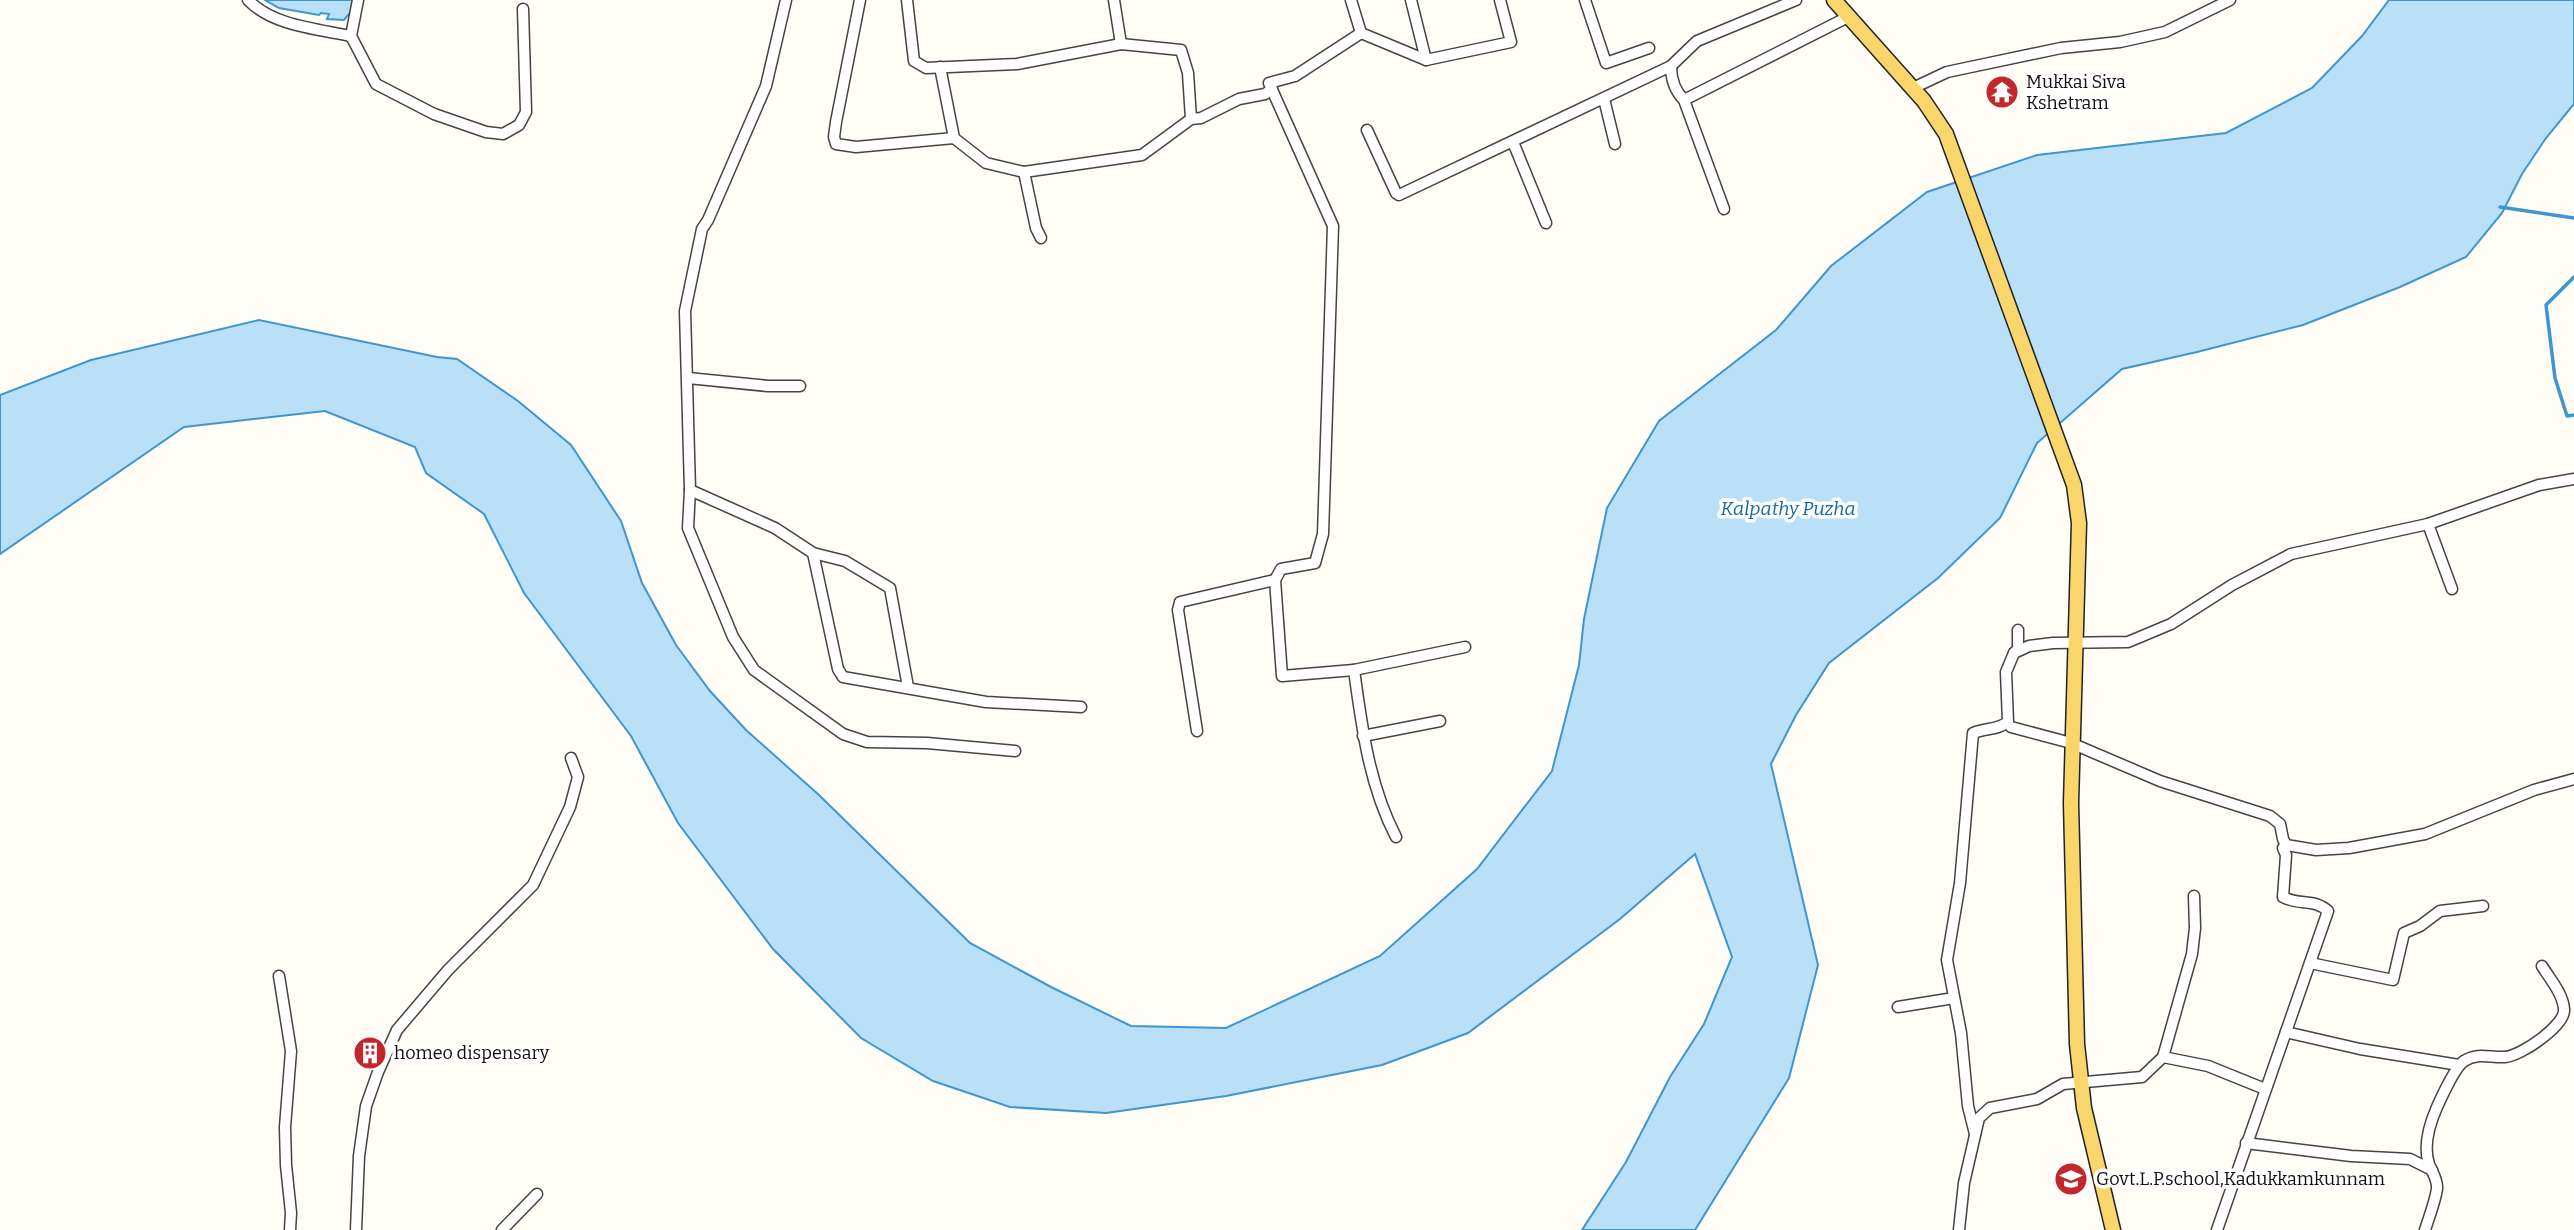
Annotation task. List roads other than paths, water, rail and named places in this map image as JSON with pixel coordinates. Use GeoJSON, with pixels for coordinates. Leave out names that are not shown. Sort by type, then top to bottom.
{"type":"FeatureCollection","features":[{"type":"Feature","properties":{"kind":"main road"},"geometry":{"type":"LineString","coordinates":[[1834,0],[1913,88],[1946,134],[2074,485],[2079,523],[2077,642],[2071,744],[2077,1044],[2084,1108],[2113,1230]]}},
{"type":"Feature","properties":{"kind":"street"},"geometry":{"type":"LineString","coordinates":[[248,0],[254,6],[284,21],[351,36]]}},
{"type":"Feature","properties":{"kind":"street"},"geometry":{"type":"LineString","coordinates":[[358,0],[351,36],[376,84],[434,114],[486,132],[503,134],[519,125],[526,112],[523,9]]}},
{"type":"Feature","properties":{"kind":"street"},"geometry":{"type":"LineString","coordinates":[[786,0],[766,86],[702,229],[685,311],[690,490],[688,528],[733,637],[754,670],[843,734],[867,742],[927,743],[1015,751]]}},
{"type":"Feature","properties":{"kind":"street"},"geometry":{"type":"LineString","coordinates":[[860,0],[836,122],[836,144],[856,147],[954,138]]}},
{"type":"Feature","properties":{"kind":"street"},"geometry":{"type":"LineString","coordinates":[[907,0],[914,61],[926,68],[1017,64],[1121,44],[1181,50],[1188,73],[1191,119]]}},
{"type":"Feature","properties":{"kind":"street"},"geometry":{"type":"LineString","coordinates":[[1114,0],[1121,44]]}},
{"type":"Feature","properties":{"kind":"street"},"geometry":{"type":"LineString","coordinates":[[1351,0],[1361,33]]}},
{"type":"Feature","properties":{"kind":"street"},"geometry":{"type":"LineString","coordinates":[[1410,0],[1426,60]]}},
{"type":"Feature","properties":{"kind":"street"},"geometry":{"type":"LineString","coordinates":[[1361,33],[1426,60],[1511,43],[1500,0]]}},
{"type":"Feature","properties":{"kind":"street"},"geometry":{"type":"LineString","coordinates":[[1585,0],[1606,63],[1648,48]]}},
{"type":"Feature","properties":{"kind":"street"},"geometry":{"type":"LineString","coordinates":[[1367,130],[1398,195],[1671,66],[1697,41],[1796,0]]}},
{"type":"Feature","properties":{"kind":"street"},"geometry":{"type":"LineString","coordinates":[[1913,88],[1947,72],[2061,48],[2120,42],[2165,32],[2230,0]]}},
{"type":"Feature","properties":{"kind":"street"},"geometry":{"type":"LineString","coordinates":[[1684,100],[1848,16]]}},
{"type":"Feature","properties":{"kind":"street"},"geometry":{"type":"LineString","coordinates":[[1361,33],[1295,76],[1269,83],[1333,226],[1323,534],[1315,563],[1280,569],[1275,580],[1282,676],[1354,670],[1465,647]]}},
{"type":"Feature","properties":{"kind":"street"},"geometry":{"type":"LineString","coordinates":[[1671,66],[1671,79],[1677,94],[1684,100],[1724,209]]}},
{"type":"Feature","properties":{"kind":"street"},"geometry":{"type":"LineString","coordinates":[[940,67],[954,138],[986,163],[1024,172],[1142,155],[1191,119],[1201,118],[1238,99],[1265,94],[1272,89]]}},
{"type":"Feature","properties":{"kind":"street"},"geometry":{"type":"LineString","coordinates":[[1604,99],[1615,144]]}},
{"type":"Feature","properties":{"kind":"street"},"geometry":{"type":"LineString","coordinates":[[1513,142],[1546,223]]}},
{"type":"Feature","properties":{"kind":"street"},"geometry":{"type":"LineString","coordinates":[[1024,172],[1036,228],[1041,239]]}},
{"type":"Feature","properties":{"kind":"street"},"geometry":{"type":"LineString","coordinates":[[688,378],[768,386],[800,386]]}},
{"type":"Feature","properties":{"kind":"street"},"geometry":{"type":"LineString","coordinates":[[2014,653],[2029,646],[2128,642],[2171,624],[2231,585],[2291,554],[2428,524],[2539,485],[2574,479]]}},
{"type":"Feature","properties":{"kind":"street"},"geometry":{"type":"LineString","coordinates":[[690,490],[775,528],[813,553],[845,561],[890,588],[908,687]]}},
{"type":"Feature","properties":{"kind":"street"},"geometry":{"type":"LineString","coordinates":[[2428,524],[2452,589]]}},
{"type":"Feature","properties":{"kind":"street"},"geometry":{"type":"LineString","coordinates":[[813,553],[838,669],[843,677],[986,702],[1081,707]]}},
{"type":"Feature","properties":{"kind":"street"},"geometry":{"type":"LineString","coordinates":[[1197,731],[1178,610],[1180,602],[1275,580]]}},
{"type":"Feature","properties":{"kind":"street"},"geometry":{"type":"LineString","coordinates":[[1976,1135],[1968,1106],[1963,1044],[1947,960],[1960,883],[1973,733],[1981,729],[2001,727],[2008,722],[2006,672],[2018,649],[2018,630]]}},
{"type":"Feature","properties":{"kind":"street"},"geometry":{"type":"LineString","coordinates":[[1354,670],[1363,736],[1375,788],[1382,811],[1395,837]]}},
{"type":"Feature","properties":{"kind":"street"},"geometry":{"type":"LineString","coordinates":[[1363,736],[1440,721]]}},
{"type":"Feature","properties":{"kind":"street"},"geometry":{"type":"LineString","coordinates":[[2011,727],[2071,744],[2160,781],[2270,816],[2280,824],[2286,845],[2316,850],[2349,848],[2425,834],[2534,790],[2574,779]]}},
{"type":"Feature","properties":{"kind":"street"},"geometry":{"type":"LineString","coordinates":[[356,1230],[359,1156],[366,1106],[377,1072],[397,1030],[448,970],[533,885],[561,829],[579,777],[571,758]]}},
{"type":"Feature","properties":{"kind":"street"},"geometry":{"type":"LineString","coordinates":[[2217,1230],[2328,911],[2320,904],[2291,901],[2283,897],[2286,855],[2283,848]]}},
{"type":"Feature","properties":{"kind":"street"},"geometry":{"type":"LineString","coordinates":[[1959,1230],[1964,1183],[1979,1118],[1990,1108],[2037,1098],[2063,1084],[2142,1077],[2163,1057],[2192,954],[2195,928],[2194,896]]}},
{"type":"Feature","properties":{"kind":"street"},"geometry":{"type":"LineString","coordinates":[[2310,963],[2393,980],[2404,933],[2420,926],[2440,911],[2483,906]]}},
{"type":"Feature","properties":{"kind":"street"},"geometry":{"type":"LineString","coordinates":[[2286,1032],[2360,1049],[2459,1065],[2479,1055],[2507,1057],[2519,1053],[2542,1038],[2563,1019],[2565,1009],[2558,990],[2543,966]]}},
{"type":"Feature","properties":{"kind":"street"},"geometry":{"type":"LineString","coordinates":[[279,976],[291,1051],[285,1128],[290,1230]]}},
{"type":"Feature","properties":{"kind":"street"},"geometry":{"type":"LineString","coordinates":[[1898,1007],[1954,998]]}},
{"type":"Feature","properties":{"kind":"street"},"geometry":{"type":"LineString","coordinates":[[2163,1057],[2208,1066],[2265,1089]]}},
{"type":"Feature","properties":{"kind":"street"},"geometry":{"type":"LineString","coordinates":[[2425,1230],[2437,1187],[2427,1148],[2431,1127],[2437,1107],[2459,1065]]}},
{"type":"Feature","properties":{"kind":"street"},"geometry":{"type":"LineString","coordinates":[[2246,1143],[2351,1156],[2410,1158],[2432,1170]]}},
{"type":"Feature","properties":{"kind":"street"},"geometry":{"type":"LineString","coordinates":[[502,1230],[537,1194]]}},
{"type":"Feature","properties":{"kind":"water"},"geometry":{"type":"Polygon","coordinates":[[[265,0],[352,0],[355,7],[344,20],[327,19],[329,14],[319,15],[279,8],[265,0]]]}},
{"type":"Feature","properties":{"kind":"water","name":"Kalpathy Puzha"},"geometry":{"type":"Polygon","coordinates":[[[2389,0],[2574,0],[2574,104],[2546,138],[2522,174],[2502,213],[2466,257],[2400,287],[2303,325],[2122,369],[2037,443],[2000,518],[1938,578],[1829,663],[1796,715],[1771,764],[1818,965],[1789,1078],[1695,1230],[1582,1230],[1626,1162],[1670,1077],[1704,1024],[1732,957],[1695,854],[1620,919],[1468,1033],[1382,1065],[1226,1096],[1106,1113],[1010,1107],[933,1081],[861,1038],[773,949],[678,823],[631,736],[524,593],[484,514],[426,473],[415,447],[325,411],[184,427],[0,554],[0,395],[91,360],[259,320],[457,359],[518,401],[571,445],[621,521],[642,583],[676,645],[710,691],[746,730],[819,795],[970,943],[1131,1026],[1226,1028],[1380,956],[1477,869],[1552,771],[1579,665],[1584,619],[1607,508],[1659,421],[1776,330],[1831,266],[1927,192],[2037,155],[2226,133],[2312,88],[2362,36],[2389,0]]]}},
{"type":"Feature","properties":{"kind":"waterway"},"geometry":{"type":"LineString","coordinates":[[2500,207],[2574,218]]}},
{"type":"Feature","properties":{"kind":"waterway"},"geometry":{"type":"LineString","coordinates":[[2574,277],[2546,305],[2555,378],[2567,416],[2574,415]]}},
{"type":"Feature","properties":{"kind":"place","name":"Mukkai Siva Kshetram"},"geometry":{"type":"Point","coordinates":[2002,92]}},
{"type":"Feature","properties":{"kind":"place","name":"homeo dispensary"},"geometry":{"type":"Point","coordinates":[370,1053]}},
{"type":"Feature","properties":{"kind":"place","name":"Govt.L.P.school,Kadukkamkunnam"},"geometry":{"type":"Point","coordinates":[2071,1179]}}]}
